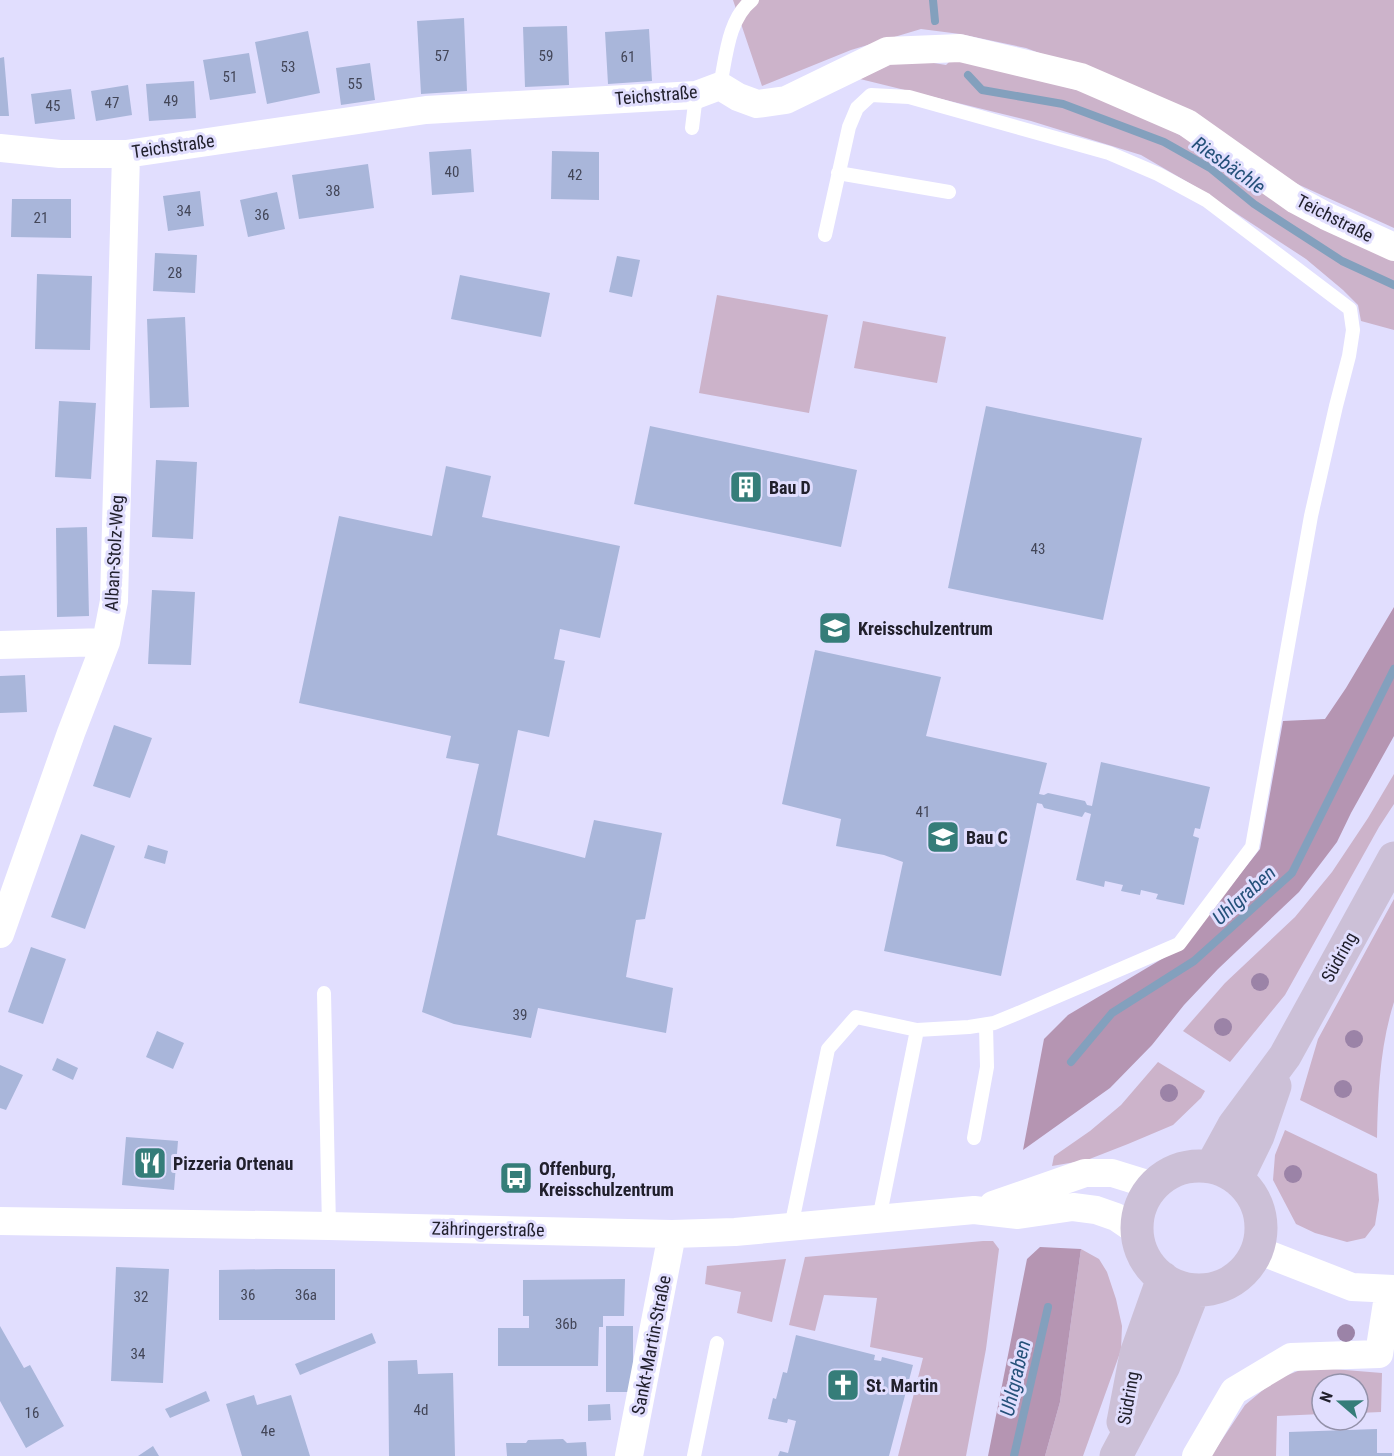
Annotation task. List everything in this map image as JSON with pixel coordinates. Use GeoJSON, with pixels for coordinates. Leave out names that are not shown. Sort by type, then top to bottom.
{"type":"FeatureCollection","features":[{"type":"Feature","properties":{"kind":"street","name":"Teichstraße"},"geometry":{"type":"LineString","coordinates":[[0,148],[60,154],[126,154],[426,110],[708,90],[757,104],[786,100],[887,51],[960,48],[1081,77],[1187,123],[1296,200],[1394,247]]}},
{"type":"Feature","properties":{"kind":"street","name":"Alban-Stolz-Weg"},"geometry":{"type":"LineString","coordinates":[[0,934],[106,642],[114,602],[126,154]]}},
{"type":"Feature","properties":{"kind":"street"},"geometry":{"type":"LineString","coordinates":[[0,645],[106,642]]}},
{"type":"Feature","properties":{"kind":"street","name":"Südring"},"geometry":{"type":"LineString","coordinates":[[1224,1173],[1234,1125],[1285,1056],[1394,858]]}},
{"type":"Feature","properties":{"kind":"street"},"geometry":{"type":"LineString","coordinates":[[1197,1166],[1224,1173],[1249,1191],[1258,1208],[1261,1229],[1257,1250],[1250,1263],[1229,1282],[1205,1290],[1182,1287],[1163,1278],[1153,1269],[1142,1251],[1138,1232],[1140,1212],[1154,1186],[1161,1179],[1178,1170],[1197,1166]]}},
{"type":"Feature","properties":{"kind":"street","name":"Zähringerstraße"},"geometry":{"type":"LineString","coordinates":[[0,1221],[672,1234],[735,1232],[974,1210],[1023,1196],[1085,1173],[1112,1173],[1154,1186]]}},
{"type":"Feature","properties":{"kind":"street","name":"Zähringerstraße"},"geometry":{"type":"LineString","coordinates":[[974,1210],[1018,1215],[1072,1207],[1096,1210],[1116,1217],[1138,1232]]}},
{"type":"Feature","properties":{"kind":"street","name":"Sankt-Martin-Straße"},"geometry":{"type":"LineString","coordinates":[[629,1456],[672,1234]]}},
{"type":"Feature","properties":{"kind":"street"},"geometry":{"type":"LineString","coordinates":[[1196,1456],[1234,1391],[1291,1357],[1386,1354],[1391,1289],[1352,1287],[1257,1250]]}},
{"type":"Feature","properties":{"kind":"street","name":"Südring"},"geometry":{"type":"LineString","coordinates":[[1117,1453],[1136,1354],[1163,1278]]}},
{"type":"Feature","properties":{"kind":"street","name":"Südring"},"geometry":{"type":"LineString","coordinates":[[1117,1453],[1164,1366],[1194,1290]]}},
{"type":"Feature","properties":{"kind":"lane"},"geometry":{"type":"LineString","coordinates":[[692,128],[742,8],[752,0]]}},
{"type":"Feature","properties":{"kind":"lane"},"geometry":{"type":"LineString","coordinates":[[791,1227],[828,1049],[856,1017],[917,1030],[986,1025],[1016,1014],[1179,944],[1252,847],[1311,516],[1349,356],[1353,330],[1350,309],[1206,200],[1158,174],[1109,153],[909,97],[871,95],[857,108],[849,127],[825,235]]}},
{"type":"Feature","properties":{"kind":"lane"},"geometry":{"type":"LineString","coordinates":[[838,173],[949,192]]}},
{"type":"Feature","properties":{"kind":"lane"},"geometry":{"type":"LineString","coordinates":[[324,993],[328,1226]]}},
{"type":"Feature","properties":{"kind":"lane"},"geometry":{"type":"LineString","coordinates":[[974,1138],[987,1066],[986,1025]]}},
{"type":"Feature","properties":{"kind":"lane"},"geometry":{"type":"LineString","coordinates":[[879,1219],[917,1030]]}},
{"type":"Feature","properties":{"kind":"lane"},"geometry":{"type":"LineString","coordinates":[[694,1456],[717,1343]]}},
{"type":"Feature","properties":{"kind":"shaded area"},"geometry":{"type":"Polygon","coordinates":[[[733,0],[1394,0],[1394,228],[1273,173],[1146,93],[1026,48],[960,34],[921,29],[851,50],[762,86],[733,0]]]}},
{"type":"Feature","properties":{"kind":"shaded area"},"geometry":{"type":"Polygon","coordinates":[[[903,58],[946,65],[951,60],[975,63],[1100,96],[1145,115],[1394,258],[1394,330],[1361,321],[1358,305],[1306,259],[1196,187],[1141,155],[1031,121],[860,79],[903,58]]]}},
{"type":"Feature","properties":{"kind":"shaded area"},"geometry":{"type":"Polygon","coordinates":[[[717,295],[828,315],[809,413],[699,393],[717,295]]]}},
{"type":"Feature","properties":{"kind":"shaded area"},"geometry":{"type":"Polygon","coordinates":[[[863,321],[946,337],[937,383],[854,368],[863,321]]]}},
{"type":"Feature","properties":{"kind":"shaded area"},"geometry":{"type":"Polygon","coordinates":[[[1394,607],[1394,736],[1337,842],[1299,892],[1218,969],[1184,1005],[1152,1045],[1110,1088],[1023,1150],[1044,1039],[1068,1015],[1182,947],[1260,849],[1283,721],[1325,719],[1394,607]]]}},
{"type":"Feature","properties":{"kind":"shaded area"},"geometry":{"type":"Polygon","coordinates":[[[1394,774],[1394,804],[1285,995],[1230,1062],[1183,1031],[1225,983],[1295,917],[1332,872],[1394,774]]]}},
{"type":"Feature","properties":{"kind":"shaded area"},"geometry":{"type":"Polygon","coordinates":[[[1394,899],[1394,1002],[1383,1052],[1377,1138],[1300,1100],[1318,1039],[1394,899]]]}},
{"type":"Feature","properties":{"kind":"shaded area"},"geometry":{"type":"Polygon","coordinates":[[[1158,1062],[1205,1091],[1201,1098],[1173,1125],[1087,1160],[1052,1166],[1054,1156],[1090,1131],[1121,1105],[1158,1062]]]}},
{"type":"Feature","properties":{"kind":"shaded area"},"geometry":{"type":"Polygon","coordinates":[[[1285,1130],[1377,1174],[1379,1200],[1375,1225],[1365,1238],[1347,1242],[1315,1233],[1296,1224],[1273,1180],[1275,1155],[1285,1130]]]}},
{"type":"Feature","properties":{"kind":"shaded area"},"geometry":{"type":"Polygon","coordinates":[[[993,1241],[999,1249],[986,1349],[966,1456],[898,1456],[923,1358],[870,1347],[877,1298],[824,1295],[815,1331],[789,1325],[805,1257],[993,1241]]]}},
{"type":"Feature","properties":{"kind":"shaded area"},"geometry":{"type":"Polygon","coordinates":[[[1040,1247],[1081,1249],[1060,1402],[1045,1456],[988,1456],[1027,1259],[1040,1247]]]}},
{"type":"Feature","properties":{"kind":"shaded area"},"geometry":{"type":"Polygon","coordinates":[[[1081,1249],[1099,1259],[1107,1272],[1122,1326],[1121,1350],[1083,1456],[1045,1456],[1060,1402],[1081,1249]]]}},
{"type":"Feature","properties":{"kind":"shaded area"},"geometry":{"type":"Polygon","coordinates":[[[786,1259],[772,1322],[737,1313],[741,1292],[705,1284],[707,1266],[786,1259]]]}},
{"type":"Feature","properties":{"kind":"shaded area"},"geometry":{"type":"Polygon","coordinates":[[[1308,1367],[1370,1372],[1310,1372],[1310,1415],[1277,1416],[1276,1456],[1211,1456],[1245,1405],[1275,1380],[1308,1367]]]}},
{"type":"Feature","properties":{"kind":"shaded area"},"geometry":{"type":"Polygon","coordinates":[[[1370,1372],[1382,1373],[1381,1412],[1370,1412],[1370,1372]]]}},
{"type":"Feature","properties":{"kind":"building"},"geometry":{"type":"Polygon","coordinates":[[[464,18],[467,91],[421,94],[417,21],[464,18]]]}},
{"type":"Feature","properties":{"kind":"building"},"geometry":{"type":"Polygon","coordinates":[[[567,26],[569,85],[525,87],[523,27],[567,26]]]}},
{"type":"Feature","properties":{"kind":"building"},"geometry":{"type":"Polygon","coordinates":[[[649,29],[652,81],[608,84],[605,32],[649,29]]]}},
{"type":"Feature","properties":{"kind":"building"},"geometry":{"type":"Polygon","coordinates":[[[308,31],[320,93],[267,104],[255,42],[308,31]]]}},
{"type":"Feature","properties":{"kind":"building"},"geometry":{"type":"Polygon","coordinates":[[[249,53],[256,93],[210,100],[203,60],[249,53]]]}},
{"type":"Feature","properties":{"kind":"building"},"geometry":{"type":"Polygon","coordinates":[[[4,57],[9,116],[0,116],[0,58],[4,57]]]}},
{"type":"Feature","properties":{"kind":"building"},"geometry":{"type":"Polygon","coordinates":[[[370,63],[375,100],[341,105],[336,68],[370,63]]]}},
{"type":"Feature","properties":{"kind":"building"},"geometry":{"type":"Polygon","coordinates":[[[194,81],[196,118],[149,121],[146,84],[194,81]]]}},
{"type":"Feature","properties":{"kind":"building"},"geometry":{"type":"Polygon","coordinates":[[[128,85],[132,115],[96,121],[91,91],[128,85]]]}},
{"type":"Feature","properties":{"kind":"building"},"geometry":{"type":"Polygon","coordinates":[[[71,89],[75,119],[35,124],[31,94],[71,89]]]}},
{"type":"Feature","properties":{"kind":"building"},"geometry":{"type":"Polygon","coordinates":[[[471,149],[474,192],[432,195],[429,152],[471,149]]]}},
{"type":"Feature","properties":{"kind":"building"},"geometry":{"type":"Polygon","coordinates":[[[552,151],[599,152],[599,200],[551,199],[552,151]]]}},
{"type":"Feature","properties":{"kind":"building"},"geometry":{"type":"Polygon","coordinates":[[[368,164],[374,208],[299,219],[292,175],[368,164]]]}},
{"type":"Feature","properties":{"kind":"building"},"geometry":{"type":"Polygon","coordinates":[[[200,191],[204,226],[168,231],[163,196],[200,191]]]}},
{"type":"Feature","properties":{"kind":"building"},"geometry":{"type":"Polygon","coordinates":[[[277,192],[285,229],[248,237],[240,200],[277,192]]]}},
{"type":"Feature","properties":{"kind":"building"},"geometry":{"type":"Polygon","coordinates":[[[12,199],[71,199],[71,238],[11,237],[12,199]]]}},
{"type":"Feature","properties":{"kind":"building"},"geometry":{"type":"Polygon","coordinates":[[[155,253],[197,255],[195,293],[153,291],[155,253]]]}},
{"type":"Feature","properties":{"kind":"building"},"geometry":{"type":"Polygon","coordinates":[[[617,256],[640,260],[632,297],[609,292],[617,256]]]}},
{"type":"Feature","properties":{"kind":"building"},"geometry":{"type":"Polygon","coordinates":[[[37,274],[92,276],[90,350],[35,349],[37,274]]]}},
{"type":"Feature","properties":{"kind":"building"},"geometry":{"type":"Polygon","coordinates":[[[460,275],[550,293],[541,337],[451,319],[460,275]]]}},
{"type":"Feature","properties":{"kind":"building"},"geometry":{"type":"Polygon","coordinates":[[[185,317],[189,407],[150,408],[147,319],[185,317]]]}},
{"type":"Feature","properties":{"kind":"building"},"geometry":{"type":"Polygon","coordinates":[[[59,401],[96,403],[91,479],[55,477],[59,401]]]}},
{"type":"Feature","properties":{"kind":"building"},"geometry":{"type":"Polygon","coordinates":[[[986,406],[1142,438],[1103,620],[948,588],[986,406]]]}},
{"type":"Feature","properties":{"kind":"building","name":"Bau D"},"geometry":{"type":"Polygon","coordinates":[[[650,426],[857,470],[841,547],[634,504],[650,426]]]}},
{"type":"Feature","properties":{"kind":"building"},"geometry":{"type":"Polygon","coordinates":[[[156,460],[197,462],[193,539],[152,537],[156,460]]]}},
{"type":"Feature","properties":{"kind":"building"},"geometry":{"type":"Polygon","coordinates":[[[446,466],[491,476],[482,517],[620,546],[600,638],[560,629],[554,659],[565,661],[549,737],[518,730],[497,835],[585,858],[594,820],[662,833],[645,919],[636,920],[626,977],[673,988],[666,1033],[538,1008],[531,1038],[454,1024],[422,1012],[479,764],[446,758],[451,736],[299,703],[339,516],[432,536],[446,466]]]}},
{"type":"Feature","properties":{"kind":"building"},"geometry":{"type":"Polygon","coordinates":[[[87,527],[89,616],[57,617],[56,528],[87,527]]]}},
{"type":"Feature","properties":{"kind":"building"},"geometry":{"type":"Polygon","coordinates":[[[152,590],[195,592],[191,665],[148,664],[152,590]]]}},
{"type":"Feature","properties":{"kind":"building"},"geometry":{"type":"Polygon","coordinates":[[[815,650],[941,677],[926,736],[1047,763],[1039,794],[1048,793],[1085,801],[1087,805],[1092,806],[1101,762],[1210,787],[1200,829],[1195,828],[1193,836],[1199,838],[1184,905],[1156,899],[1158,894],[1141,890],[1140,895],[1121,891],[1123,885],[1105,881],[1104,887],[1076,880],[1091,814],[1085,812],[1082,817],[1044,808],[1042,804],[1037,803],[1001,976],[884,951],[903,862],[884,855],[836,846],[841,819],[782,804],[815,650]]]}},
{"type":"Feature","properties":{"kind":"building"},"geometry":{"type":"Polygon","coordinates":[[[25,675],[27,712],[0,713],[0,676],[25,675]]]}},
{"type":"Feature","properties":{"kind":"building"},"geometry":{"type":"Polygon","coordinates":[[[114,725],[152,738],[130,798],[93,786],[114,725]]]}},
{"type":"Feature","properties":{"kind":"building"},"geometry":{"type":"Polygon","coordinates":[[[81,834],[115,846],[85,929],[51,917],[81,834]]]}},
{"type":"Feature","properties":{"kind":"building"},"geometry":{"type":"Polygon","coordinates":[[[148,845],[168,851],[165,864],[144,858],[148,845]]]}},
{"type":"Feature","properties":{"kind":"building"},"geometry":{"type":"Polygon","coordinates":[[[31,947],[66,959],[43,1024],[8,1012],[31,947]]]}},
{"type":"Feature","properties":{"kind":"building"},"geometry":{"type":"Polygon","coordinates":[[[157,1031],[184,1043],[173,1069],[146,1057],[157,1031]]]}},
{"type":"Feature","properties":{"kind":"building"},"geometry":{"type":"Polygon","coordinates":[[[57,1058],[78,1068],[73,1080],[52,1070],[57,1058]]]}},
{"type":"Feature","properties":{"kind":"building"},"geometry":{"type":"Polygon","coordinates":[[[0,1065],[23,1075],[6,1110],[0,1108],[0,1065]]]}},
{"type":"Feature","properties":{"kind":"building","name":"Pizzeria Ortenau"},"geometry":{"type":"Polygon","coordinates":[[[126,1137],[178,1141],[174,1190],[122,1185],[126,1137]]]}},
{"type":"Feature","properties":{"kind":"building"},"geometry":{"type":"Polygon","coordinates":[[[116,1267],[169,1269],[163,1383],[111,1381],[116,1267]]]}},
{"type":"Feature","properties":{"kind":"building"},"geometry":{"type":"Polygon","coordinates":[[[335,1269],[335,1320],[219,1320],[219,1270],[335,1269]]]}},
{"type":"Feature","properties":{"kind":"building"},"geometry":{"type":"Polygon","coordinates":[[[625,1279],[624,1316],[603,1316],[603,1327],[599,1327],[598,1366],[498,1366],[498,1328],[529,1328],[529,1316],[523,1316],[523,1280],[625,1279]]]}},
{"type":"Feature","properties":{"kind":"building"},"geometry":{"type":"Polygon","coordinates":[[[0,1326],[24,1368],[30,1365],[64,1426],[26,1448],[0,1401],[0,1326]]]}},
{"type":"Feature","properties":{"kind":"building"},"geometry":{"type":"Polygon","coordinates":[[[606,1326],[633,1326],[633,1392],[606,1392],[606,1326]]]}},
{"type":"Feature","properties":{"kind":"building"},"geometry":{"type":"Polygon","coordinates":[[[372,1333],[376,1343],[300,1375],[295,1364],[372,1333]]]}},
{"type":"Feature","properties":{"kind":"building","name":"St. Martin"},"geometry":{"type":"Polygon","coordinates":[[[796,1335],[875,1355],[874,1360],[881,1361],[882,1357],[913,1365],[889,1456],[778,1456],[780,1451],[788,1453],[796,1421],[788,1419],[787,1423],[768,1419],[783,1372],[787,1373],[796,1335]]]}},
{"type":"Feature","properties":{"kind":"building"},"geometry":{"type":"Polygon","coordinates":[[[417,1360],[418,1374],[453,1373],[455,1456],[389,1456],[388,1361],[417,1360]]]}},
{"type":"Feature","properties":{"kind":"building"},"geometry":{"type":"Polygon","coordinates":[[[206,1391],[210,1401],[170,1418],[165,1409],[206,1391]]]}},
{"type":"Feature","properties":{"kind":"building"},"geometry":{"type":"Polygon","coordinates":[[[254,1395],[257,1405],[291,1395],[310,1456],[242,1456],[226,1404],[254,1395]]]}},
{"type":"Feature","properties":{"kind":"building"},"geometry":{"type":"Polygon","coordinates":[[[610,1404],[611,1420],[588,1421],[588,1405],[610,1404]]]}},
{"type":"Feature","properties":{"kind":"building"},"geometry":{"type":"Polygon","coordinates":[[[1370,1429],[1377,1429],[1377,1453],[1392,1453],[1392,1456],[1289,1456],[1289,1432],[1370,1432],[1370,1429]]]}},
{"type":"Feature","properties":{"kind":"building"},"geometry":{"type":"Polygon","coordinates":[[[563,1439],[567,1443],[586,1442],[587,1456],[507,1456],[506,1443],[563,1439]]]}},
{"type":"Feature","properties":{"kind":"building"},"geometry":{"type":"Polygon","coordinates":[[[153,1446],[159,1456],[138,1456],[153,1446]]]}},
{"type":"Feature","properties":{"kind":"waterway","name":"Riesbächle"},"geometry":{"type":"LineString","coordinates":[[933,0],[935,21]]}},
{"type":"Feature","properties":{"kind":"waterway","name":"Riesbächle"},"geometry":{"type":"LineString","coordinates":[[968,75],[982,90],[1063,104],[1164,142],[1210,168],[1254,204],[1342,261],[1394,285]]}},
{"type":"Feature","properties":{"kind":"waterway","name":"Uhlgraben"},"geometry":{"type":"LineString","coordinates":[[1071,1062],[1112,1013],[1194,961],[1292,873],[1394,669]]}},
{"type":"Feature","properties":{"kind":"waterway","name":"Uhlgraben"},"geometry":{"type":"LineString","coordinates":[[1014,1456],[1048,1307]]}},
{"type":"Feature","properties":{"kind":"place","name":"Bau D"},"geometry":{"type":"Point","coordinates":[746,487]}},
{"type":"Feature","properties":{"kind":"place","name":"Kreisschulzentrum"},"geometry":{"type":"Point","coordinates":[835,628]}},
{"type":"Feature","properties":{"kind":"place","name":"Bau C"},"geometry":{"type":"Point","coordinates":[943,837]}},
{"type":"Feature","properties":{"kind":"place","name":"Pizzeria Ortenau"},"geometry":{"type":"Point","coordinates":[150,1163]}},
{"type":"Feature","properties":{"kind":"place","name":"Offenburg, Kreisschulzentrum"},"geometry":{"type":"Point","coordinates":[516,1178]}},
{"type":"Feature","properties":{"kind":"place","name":"St. Martin"},"geometry":{"type":"Point","coordinates":[843,1385]}}]}
